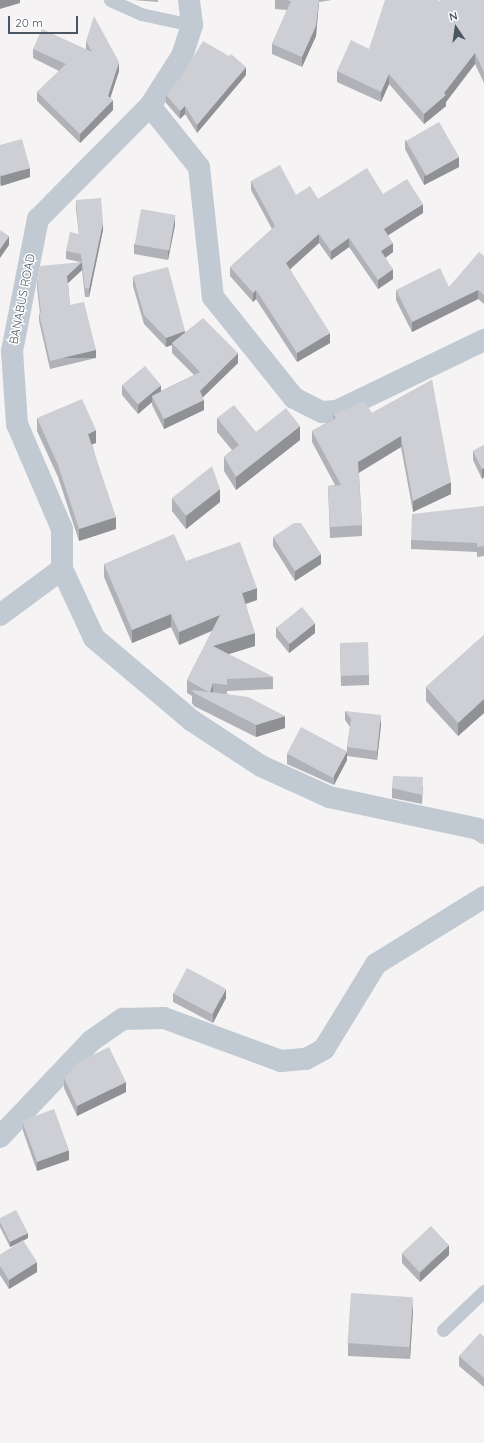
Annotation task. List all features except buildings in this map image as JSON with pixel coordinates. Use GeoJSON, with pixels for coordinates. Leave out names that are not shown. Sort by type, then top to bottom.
{"type":"FeatureCollection","features":[{"type":"Feature","properties":{"kind":"street","name":"BANABUS ROAD"},"geometry":{"type":"LineString","coordinates":[[62,570],[62,529],[8,421],[12,351],[38,219],[150,106],[182,56],[192,25],[189,0]]}},
{"type":"Feature","properties":{"kind":"street"},"geometry":{"type":"LineString","coordinates":[[150,106],[199,167],[213,297],[294,398],[322,412],[337,411],[484,340]]}},
{"type":"Feature","properties":{"kind":"street"},"geometry":{"type":"LineString","coordinates":[[0,615],[62,570],[94,638],[191,720],[261,766],[330,797],[478,829],[484,833]]}},
{"type":"Feature","properties":{"kind":"street"},"geometry":{"type":"LineString","coordinates":[[0,1137],[90,1041],[123,1019],[164,1018],[281,1061],[306,1059],[324,1049],[376,964],[484,897]]}},
{"type":"Feature","properties":{"kind":"lane"},"geometry":{"type":"LineString","coordinates":[[110,0],[141,14],[192,25]]}},
{"type":"Feature","properties":{"kind":"lane"},"geometry":{"type":"LineString","coordinates":[[443,1330],[484,1291]]}}]}
